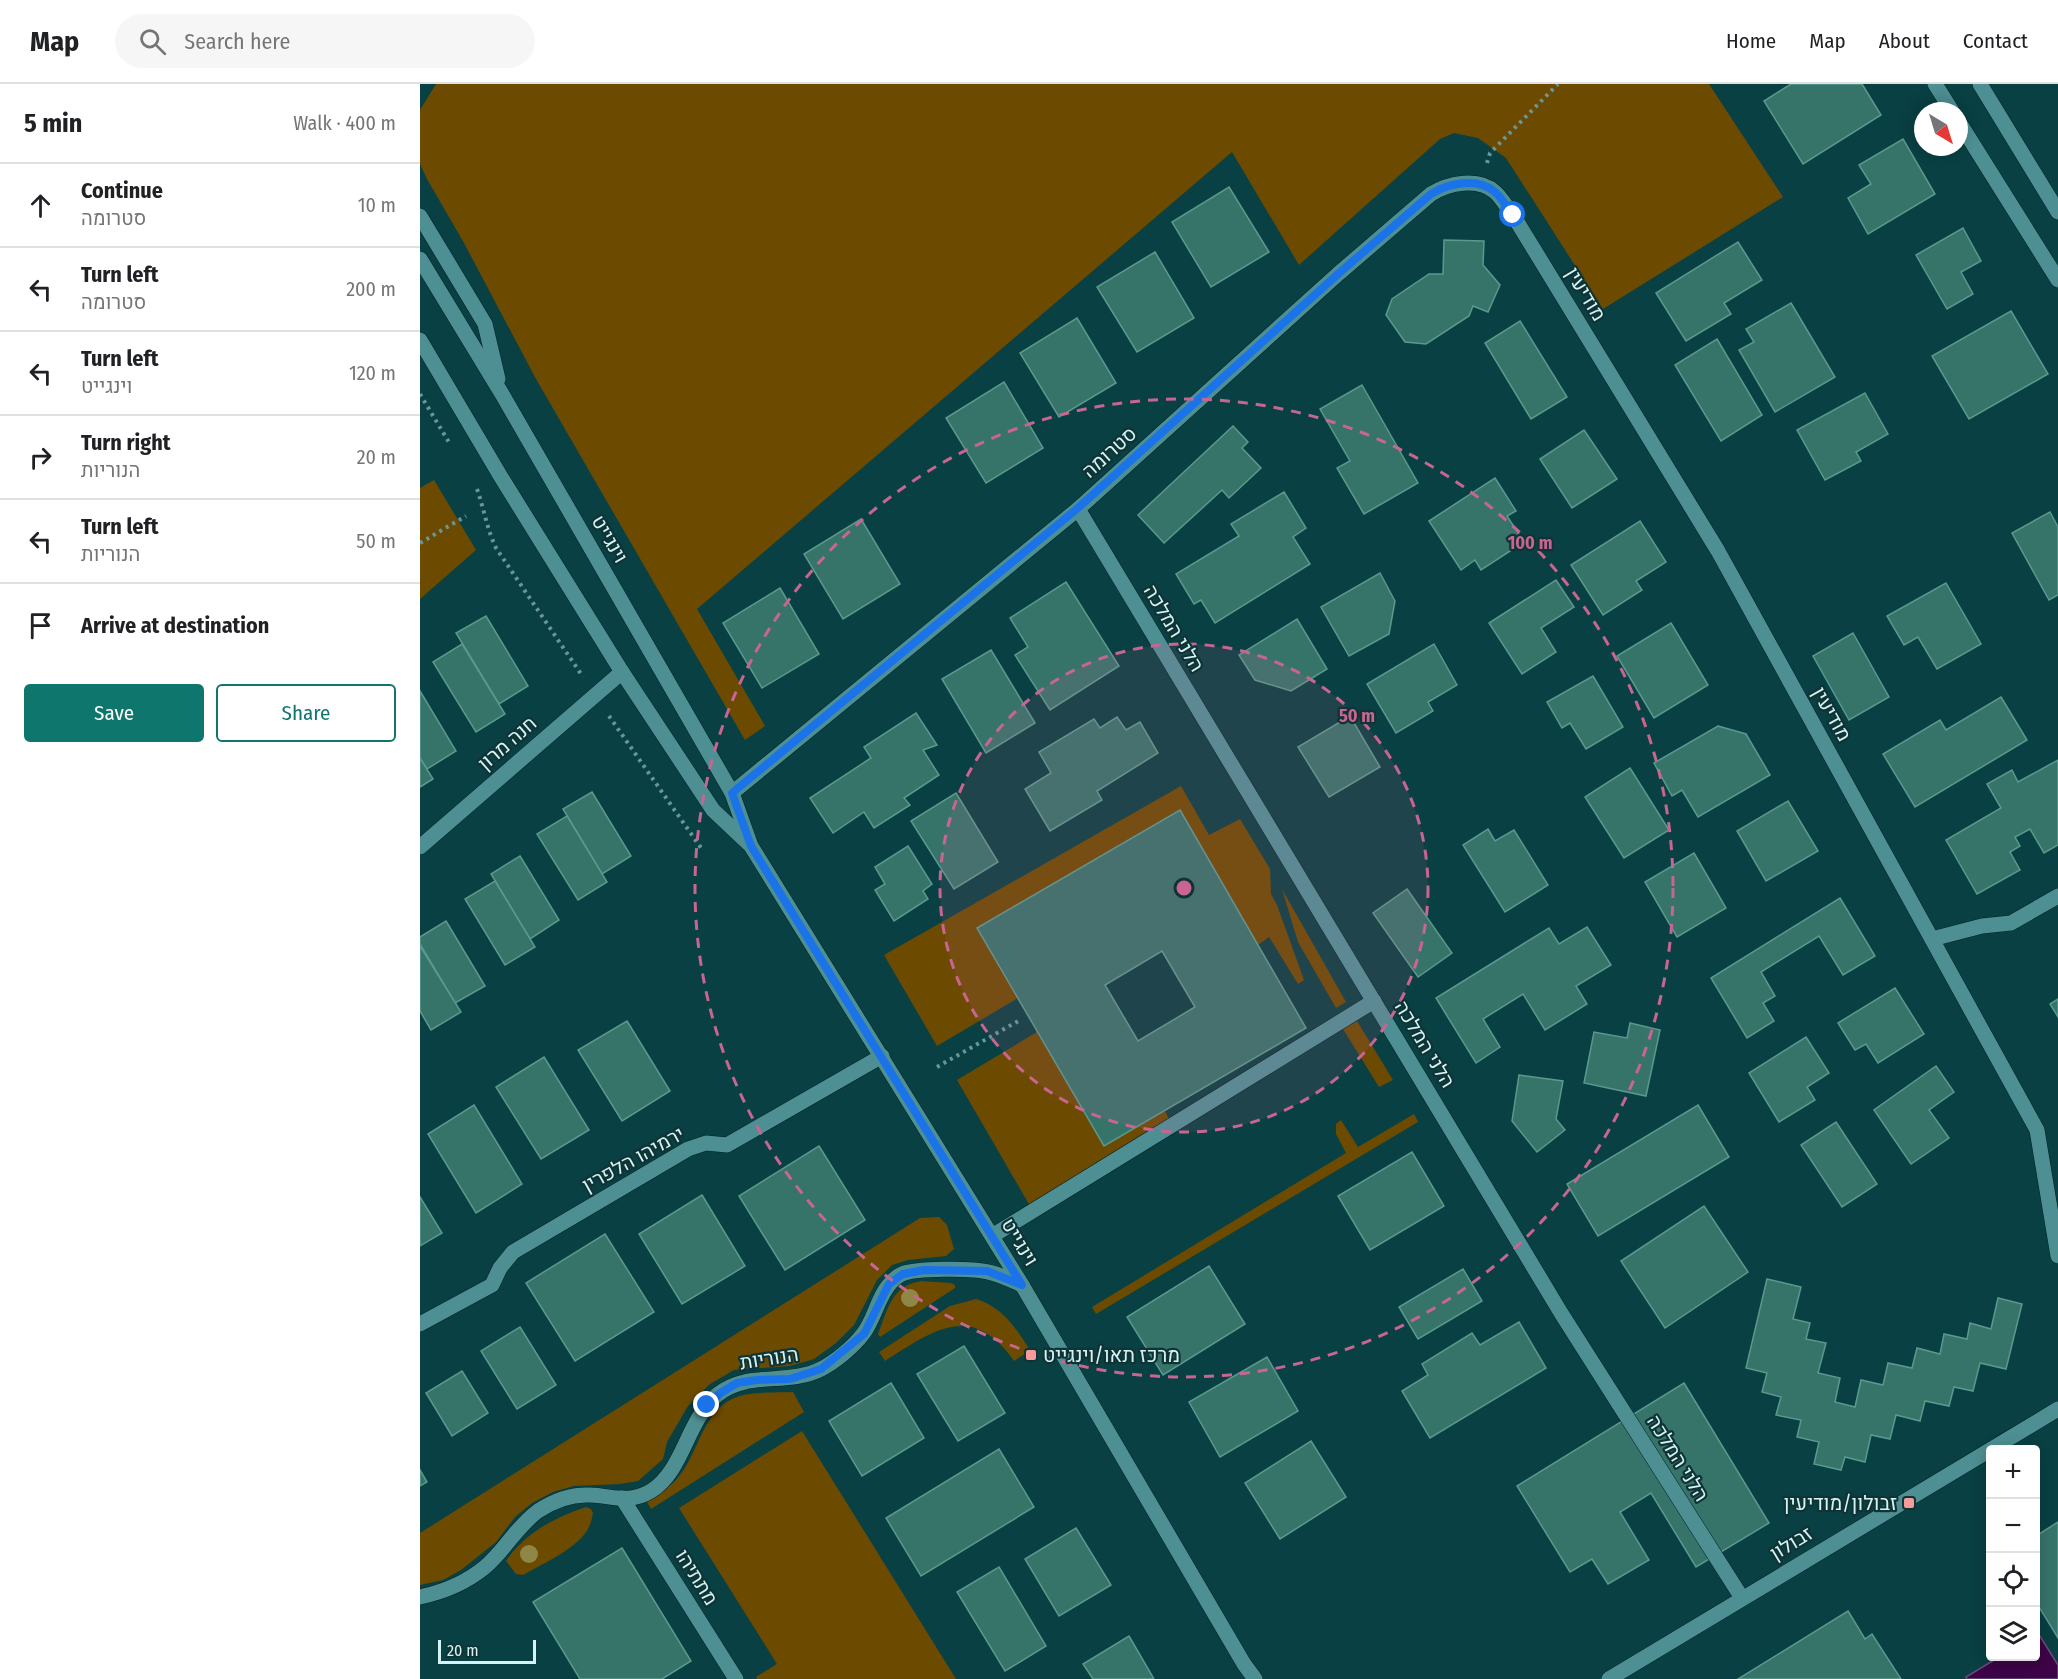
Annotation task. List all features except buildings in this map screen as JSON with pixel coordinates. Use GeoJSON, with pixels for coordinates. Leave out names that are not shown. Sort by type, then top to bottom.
{"type":"FeatureCollection","features":[{"type":"Feature","properties":{"kind":"street"},"geometry":{"type":"LineString","coordinates":[[1935,84],[1946,102]]}},
{"type":"Feature","properties":{"kind":"street"},"geometry":{"type":"LineString","coordinates":[[1980,84],[2058,212]]}},
{"type":"Feature","properties":{"kind":"street"},"geometry":{"type":"LineString","coordinates":[[1968,136],[2058,280]]}},
{"type":"Feature","properties":{"kind":"street","name":"סטרומה"},"geometry":{"type":"LineString","coordinates":[[732,793],[1078,508],[1338,274],[1431,194],[1442,187],[1464,183],[1479,184]]}},
{"type":"Feature","properties":{"kind":"street","name":"מודיעין"},"geometry":{"type":"LineString","coordinates":[[1479,184],[1495,191],[1513,215],[1718,551],[2037,1130],[2058,1256]]}},
{"type":"Feature","properties":{"kind":"street"},"geometry":{"type":"LineString","coordinates":[[420,216],[485,324],[502,394]]}},
{"type":"Feature","properties":{"kind":"street","name":"וינגייט"},"geometry":{"type":"LineString","coordinates":[[420,259],[502,394],[732,793],[751,846],[1022,1285],[1247,1672],[1255,1679]]}},
{"type":"Feature","properties":{"kind":"street","name":"וינגייט"},"geometry":{"type":"LineString","coordinates":[[420,340],[501,477],[622,672],[713,810],[751,846]]}},
{"type":"Feature","properties":{"kind":"street","name":"הלני המלכה"},"geometry":{"type":"LineString","coordinates":[[1078,508],[1561,1313],[1742,1598]]}},
{"type":"Feature","properties":{"kind":"street","name":"חנה מרון"},"geometry":{"type":"LineString","coordinates":[[420,846],[622,672]]}},
{"type":"Feature","properties":{"kind":"street"},"geometry":{"type":"LineString","coordinates":[[1932,939],[1982,926],[2011,923],[2058,896]]}},
{"type":"Feature","properties":{"kind":"street"},"geometry":{"type":"LineString","coordinates":[[992,1236],[1374,1001]]}},
{"type":"Feature","properties":{"kind":"street","name":"ירמיהו הלפרין"},"geometry":{"type":"LineString","coordinates":[[420,1324],[492,1285],[500,1268],[513,1252],[688,1149],[706,1143],[727,1145],[882,1056]]}},
{"type":"Feature","properties":{"kind":"street","name":"הנוריות"},"geometry":{"type":"LineString","coordinates":[[420,1597],[444,1591],[485,1567],[520,1527],[538,1511],[552,1503],[570,1496],[588,1495],[636,1499],[653,1490],[669,1475],[696,1420],[719,1394],[737,1383],[790,1379],[821,1369],[864,1334],[889,1284],[903,1274],[924,1270],[987,1271],[1022,1285]]}},
{"type":"Feature","properties":{"kind":"street","name":"זבולון"},"geometry":{"type":"LineString","coordinates":[[1609,1679],[2058,1409]]}},
{"type":"Feature","properties":{"kind":"street","name":"מתתיהו"},"geometry":{"type":"LineString","coordinates":[[622,1498],[736,1679]]}},
{"type":"Feature","properties":{"kind":"path"},"geometry":{"type":"LineString","coordinates":[[1479,184],[1490,153],[1558,84]]}},
{"type":"Feature","properties":{"kind":"path"},"geometry":{"type":"LineString","coordinates":[[420,394],[455,453]]}},
{"type":"Feature","properties":{"kind":"path"},"geometry":{"type":"LineString","coordinates":[[472,480],[484,507],[488,532],[496,548],[701,848]]}},
{"type":"Feature","properties":{"kind":"path"},"geometry":{"type":"LineString","coordinates":[[420,543],[466,516]]}},
{"type":"Feature","properties":{"kind":"path"},"geometry":{"type":"LineString","coordinates":[[937,1067],[1020,1020]]}},
{"type":"Feature","properties":{"kind":"shaded area"},"geometry":{"type":"Polygon","coordinates":[[[436,84],[1709,84],[1783,197],[1603,309],[1506,158],[1478,138],[1454,133],[1440,139],[1299,265],[1232,152],[697,609],[765,726],[745,740],[536,379],[464,243],[427,179],[420,164],[420,110],[436,84]]]}},
{"type":"Feature","properties":{"kind":"shaded area"},"geometry":{"type":"Polygon","coordinates":[[[434,480],[476,550],[420,599],[420,488],[434,480]]]}},
{"type":"Feature","properties":{"kind":"shaded area"},"geometry":{"type":"Polygon","coordinates":[[[1181,786],[1209,835],[1240,819],[1270,869],[1271,894],[1304,980],[1298,984],[1269,937],[1258,945],[1179,810],[977,928],[1018,998],[937,1046],[884,955],[1181,786]]]}},
{"type":"Feature","properties":{"kind":"shaded area"},"geometry":{"type":"Polygon","coordinates":[[[1282,889],[1346,1002],[1336,1008],[1298,942],[1282,889]]]}},
{"type":"Feature","properties":{"kind":"shaded area"},"geometry":{"type":"Polygon","coordinates":[[[1357,1021],[1393,1080],[1379,1087],[1343,1029],[1357,1021]]]}},
{"type":"Feature","properties":{"kind":"shaded area"},"geometry":{"type":"Polygon","coordinates":[[[1037,1032],[1104,1146],[1165,1111],[1171,1123],[1030,1206],[957,1080],[1037,1032]]]}},
{"type":"Feature","properties":{"kind":"shaded area"},"geometry":{"type":"Polygon","coordinates":[[[1414,1114],[1418,1122],[1096,1314],[1092,1307],[1346,1153],[1336,1134],[1336,1124],[1341,1120],[1358,1147],[1414,1114]]]}},
{"type":"Feature","properties":{"kind":"shaded area"},"geometry":{"type":"Polygon","coordinates":[[[939,1217],[947,1225],[954,1249],[946,1256],[908,1260],[892,1265],[877,1280],[854,1325],[836,1343],[814,1359],[790,1366],[734,1370],[710,1384],[688,1406],[667,1442],[663,1459],[638,1481],[574,1486],[553,1492],[532,1503],[515,1517],[496,1542],[461,1570],[443,1580],[420,1585],[420,1533],[920,1218],[939,1217]]]}},
{"type":"Feature","properties":{"kind":"shaded area"},"geometry":{"type":"Polygon","coordinates":[[[921,1281],[951,1283],[955,1285],[955,1288],[880,1337],[878,1334],[897,1293],[921,1281]]]}},
{"type":"Feature","properties":{"kind":"shaded area"},"geometry":{"type":"Polygon","coordinates":[[[976,1299],[992,1306],[1006,1318],[1028,1347],[1026,1353],[1014,1361],[998,1343],[983,1331],[968,1326],[952,1327],[936,1332],[920,1339],[885,1361],[879,1352],[950,1306],[976,1299]]]}},
{"type":"Feature","properties":{"kind":"shaded area"},"geometry":{"type":"Polygon","coordinates":[[[793,1392],[804,1412],[651,1509],[647,1502],[677,1479],[687,1465],[709,1420],[717,1410],[737,1397],[749,1394],[793,1392]]]}},
{"type":"Feature","properties":{"kind":"shaded area"},"geometry":{"type":"Polygon","coordinates":[[[802,1431],[956,1679],[757,1679],[756,1677],[777,1664],[679,1508],[802,1431]]]}},
{"type":"Feature","properties":{"kind":"shaded area"},"geometry":{"type":"Polygon","coordinates":[[[586,1507],[593,1513],[589,1527],[577,1542],[569,1549],[523,1575],[516,1574],[506,1561],[522,1542],[541,1527],[586,1507]]]}},
{"type":"Feature","properties":{"kind":"shaded area"},"geometry":{"type":"Polygon","coordinates":[[[2040,1636],[2058,1665],[2058,1679],[1967,1679],[1966,1677],[1992,1661],[2040,1661],[2040,1636]]]}},
{"type":"Feature","properties":{"kind":"place","name":"מרכז תאו/וינגייט"},"geometry":{"type":"Point","coordinates":[1031,1355]}},
{"type":"Feature","properties":{"kind":"place","name":"זבולון/מודיעין"},"geometry":{"type":"Point","coordinates":[1909,1503]}},
{"type":"Feature","properties":{"kind":"route"},"geometry":{"type":"LineString","coordinates":[[707,1405],[737,1383],[790,1379],[821,1369],[864,1334],[889,1284],[903,1274],[924,1270],[987,1271],[1022,1285],[751,846],[732,793],[1078,508],[1338,274],[1431,194],[1442,187],[1464,183],[1479,184],[1495,191],[1513,215]]}}]}
